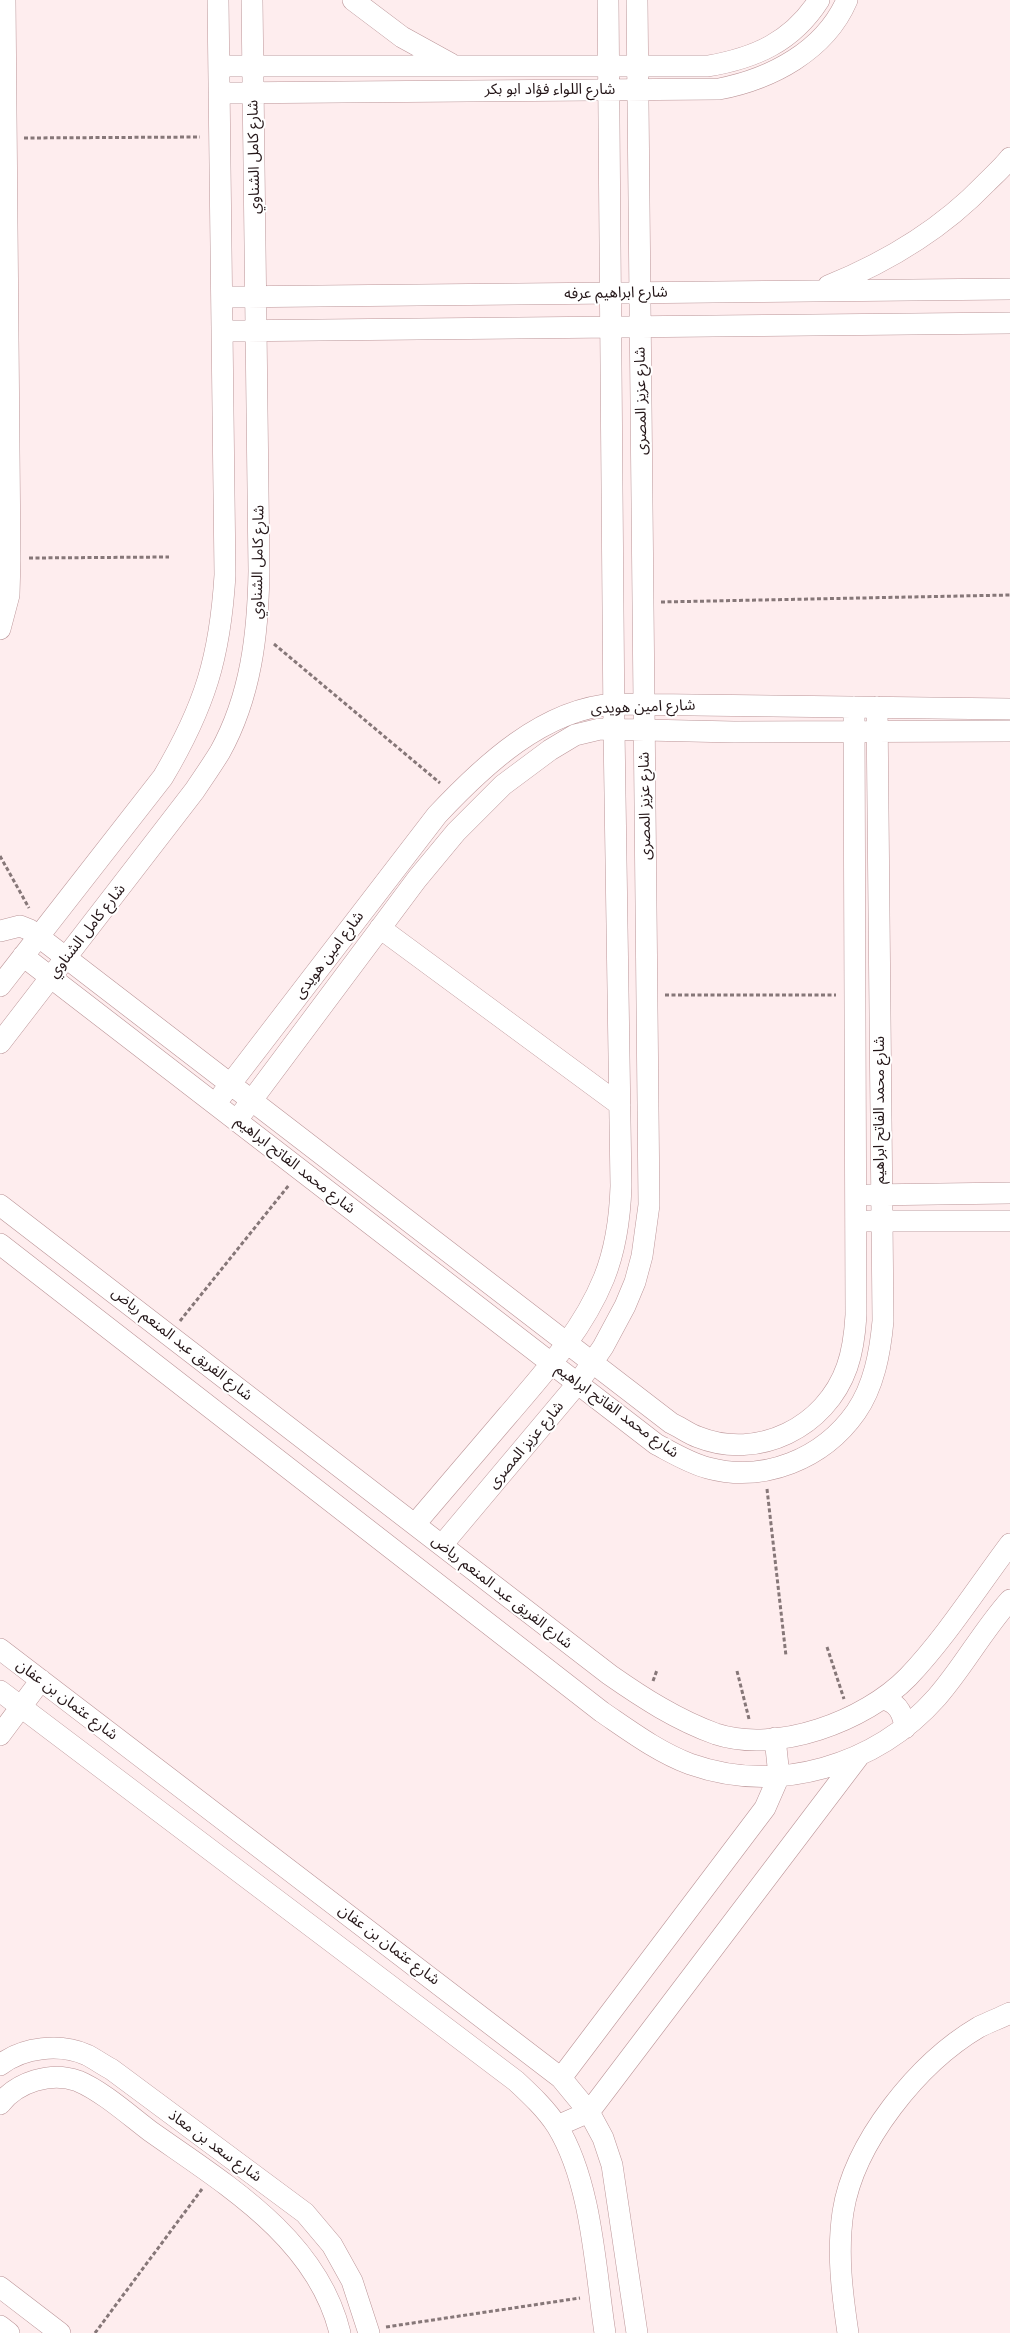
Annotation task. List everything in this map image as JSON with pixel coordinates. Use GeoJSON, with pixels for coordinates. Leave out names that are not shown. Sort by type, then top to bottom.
{"type":"FeatureCollection","features":[{"type":"Feature","properties":{"kind":"street"},"geometry":{"type":"LineString","coordinates":[[0,628],[9,594],[10,558],[3,138],[5,0]]}},
{"type":"Feature","properties":{"kind":"street"},"geometry":{"type":"LineString","coordinates":[[0,986],[163,777],[185,740],[202,701],[215,660],[222,617],[225,575],[218,0]]}},
{"type":"Feature","properties":{"kind":"street","name":"شارع كامل الشناوي"},"geometry":{"type":"LineString","coordinates":[[0,1043],[194,790],[220,751],[239,709],[252,664],[259,571],[252,0]]}},
{"type":"Feature","properties":{"kind":"street"},"geometry":{"type":"LineString","coordinates":[[353,0],[402,37],[454,66]]}},
{"type":"Feature","properties":{"kind":"street","name":"شارع عزيز المصرى"},"geometry":{"type":"LineString","coordinates":[[415,1524],[567,1343],[603,1279],[614,1249],[620,1218],[608,0]]}},
{"type":"Feature","properties":{"kind":"street","name":"شارع عزيز المصرى"},"geometry":{"type":"LineString","coordinates":[[442,1545],[593,1363],[626,1306],[638,1273],[647,1231],[649,1205],[637,0]]}},
{"type":"Feature","properties":{"kind":"street","name":"شارع اللواء فؤاد ابو بكر"},"geometry":{"type":"LineString","coordinates":[[219,66],[708,66],[737,61],[765,50],[790,34],[811,13],[819,0]]}},
{"type":"Feature","properties":{"kind":"street","name":"شارع اللواء فؤاد ابو بكر"},"geometry":{"type":"LineString","coordinates":[[220,93],[719,89],[744,84],[778,71],[804,53],[827,31],[847,0]]}},
{"type":"Feature","properties":{"kind":"street"},"geometry":{"type":"LineString","coordinates":[[816,291],[859,274],[898,253],[940,226],[975,195],[1010,158]]}},
{"type":"Feature","properties":{"kind":"street","name":"شارع ابراهيم عرفه"},"geometry":{"type":"LineString","coordinates":[[222,297],[1010,289]]}},
{"type":"Feature","properties":{"kind":"street"},"geometry":{"type":"LineString","coordinates":[[222,331],[1010,323]]}},
{"type":"Feature","properties":{"kind":"street","name":"شارع امين هويدى"},"geometry":{"type":"LineString","coordinates":[[215,1104],[409,850],[456,796],[523,738],[580,710],[614,704],[1010,709]]}},
{"type":"Feature","properties":{"kind":"street"},"geometry":{"type":"LineString","coordinates":[[734,732],[735,705]]}},
{"type":"Feature","properties":{"kind":"street","name":"شارع محمد الفاتح ابراهيم"},"geometry":{"type":"LineString","coordinates":[[0,931],[20,926],[40,934],[66,958],[671,1423],[698,1438],[728,1444],[758,1444],[788,1434],[813,1418],[833,1395],[847,1368],[854,1341],[856,1315],[854,707]]}},
{"type":"Feature","properties":{"kind":"street","name":"شارع محمد الفاتح ابراهيم"},"geometry":{"type":"LineString","coordinates":[[23,956],[656,1444],[685,1460],[709,1469],[736,1473],[765,1471],[786,1466],[807,1457],[834,1437],[856,1412],[871,1381],[877,1361],[882,1322],[877,707]]}},
{"type":"Feature","properties":{"kind":"street","name":"شارع امين هويدى"},"geometry":{"type":"LineString","coordinates":[[237,1121],[380,928],[456,832],[503,785],[563,741],[587,731],[614,729],[734,732],[1010,731]]}},
{"type":"Feature","properties":{"kind":"street"},"geometry":{"type":"LineString","coordinates":[[854,819],[878,819]]}},
{"type":"Feature","properties":{"kind":"street"},"geometry":{"type":"LineString","coordinates":[[380,928],[620,1105]]}},
{"type":"Feature","properties":{"kind":"street"},"geometry":{"type":"LineString","coordinates":[[856,1195],[1004,1193],[1004,1221],[856,1222]]}},
{"type":"Feature","properties":{"kind":"street","name":"شارع الفريق عبد المنعم رياض"},"geometry":{"type":"LineString","coordinates":[[0,1205],[610,1675],[646,1700],[678,1718],[718,1734],[765,1739],[825,1728],[850,1718],[882,1699],[907,1678],[928,1654],[1010,1544]]}},
{"type":"Feature","properties":{"kind":"street"},"geometry":{"type":"LineString","coordinates":[[0,1244],[602,1712],[645,1742],[690,1764],[738,1775],[779,1776],[824,1769],[859,1756],[905,1728],[936,1697],[1010,1600]]}},
{"type":"Feature","properties":{"kind":"street","name":"شارع عثمان بن عفان"},"geometry":{"type":"LineString","coordinates":[[0,1649],[561,2078],[589,2112],[603,2138],[612,2165],[636,2333]]}},
{"type":"Feature","properties":{"kind":"street"},"geometry":{"type":"LineString","coordinates":[[21,1665],[0,1692],[516,2081],[538,2102],[556,2126],[568,2148],[585,2198],[605,2333]]}},
{"type":"Feature","properties":{"kind":"street"},"geometry":{"type":"LineString","coordinates":[[0,1735],[42,1680]]}},
{"type":"Feature","properties":{"kind":"street"},"geometry":{"type":"LineString","coordinates":[[882,1699],[891,1701],[897,1706],[904,1716],[905,1728]]}},
{"type":"Feature","properties":{"kind":"street"},"geometry":{"type":"LineString","coordinates":[[561,2078],[765,1808],[779,1776],[765,1739]]}},
{"type":"Feature","properties":{"kind":"street"},"geometry":{"type":"LineString","coordinates":[[556,2126],[589,2112],[859,1756]]}},
{"type":"Feature","properties":{"kind":"street"},"geometry":{"type":"LineString","coordinates":[[848,2333],[839,2258],[843,2211],[855,2166],[880,2126],[908,2088],[942,2055],[979,2028],[1010,2013]]}},
{"type":"Feature","properties":{"kind":"street","name":"شارع سعد بن معاذ"},"geometry":{"type":"LineString","coordinates":[[0,2065],[6,2060],[30,2050],[59,2048],[86,2055],[111,2069],[305,2213],[332,2245],[344,2266],[352,2281],[368,2331]]}},
{"type":"Feature","properties":{"kind":"street","name":"شارع سعد بن معاذ"},"geometry":{"type":"LineString","coordinates":[[0,2104],[25,2084],[51,2077],[78,2081],[212,2175],[278,2228],[305,2258],[326,2293],[340,2333]]}},
{"type":"Feature","properties":{"kind":"street"},"geometry":{"type":"LineString","coordinates":[[0,2287],[60,2333]]}},
{"type":"Feature","properties":{"kind":"street"},"geometry":{"type":"LineString","coordinates":[[0,2326],[9,2333]]}},
{"type":"Feature","properties":{"kind":"path"},"geometry":{"type":"LineString","coordinates":[[3,138],[220,137]]}},
{"type":"Feature","properties":{"kind":"path"},"geometry":{"type":"LineString","coordinates":[[10,558],[169,557]]}},
{"type":"Feature","properties":{"kind":"path"},"geometry":{"type":"LineString","coordinates":[[643,602],[1010,595]]}},
{"type":"Feature","properties":{"kind":"path"},"geometry":{"type":"LineString","coordinates":[[256,630],[456,796]]}},
{"type":"Feature","properties":{"kind":"path"},"geometry":{"type":"LineString","coordinates":[[0,856],[40,934]]}},
{"type":"Feature","properties":{"kind":"path"},"geometry":{"type":"LineString","coordinates":[[647,995],[855,995]]}},
{"type":"Feature","properties":{"kind":"path"},"geometry":{"type":"LineString","coordinates":[[169,1335],[301,1170]]}},
{"type":"Feature","properties":{"kind":"path"},"geometry":{"type":"LineString","coordinates":[[765,1471],[786,1656]]}},
{"type":"Feature","properties":{"kind":"path"},"geometry":{"type":"LineString","coordinates":[[827,1647],[850,1718]]}},
{"type":"Feature","properties":{"kind":"path"},"geometry":{"type":"LineString","coordinates":[[737,1671],[765,1739]]}},
{"type":"Feature","properties":{"kind":"path"},"geometry":{"type":"LineString","coordinates":[[95,2333],[212,2175]]}},
{"type":"Feature","properties":{"kind":"path"},"geometry":{"type":"LineString","coordinates":[[368,2331],[599,2295]]}}]}
